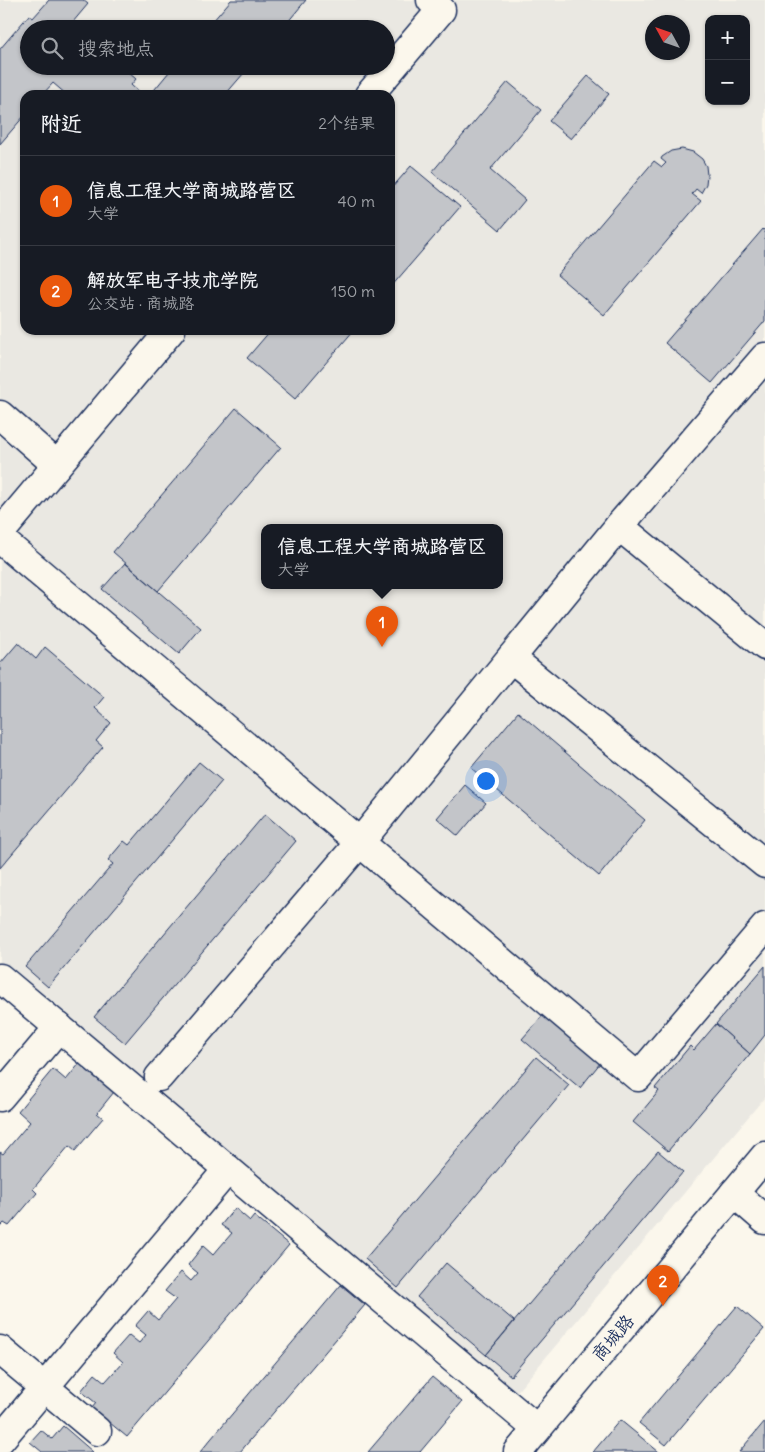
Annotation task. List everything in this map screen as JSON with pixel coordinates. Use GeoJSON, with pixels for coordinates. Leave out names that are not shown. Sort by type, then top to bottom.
{"type":"FeatureCollection","features":[{"type":"Feature","properties":{"kind":"street"},"geometry":{"type":"LineString","coordinates":[[395,64],[441,10],[431,0]]}},
{"type":"Feature","properties":{"kind":"street"},"geometry":{"type":"LineString","coordinates":[[373,90],[386,75]]}},
{"type":"Feature","properties":{"kind":"street"},"geometry":{"type":"LineString","coordinates":[[0,533],[167,335]]}},
{"type":"Feature","properties":{"kind":"street"},"geometry":{"type":"LineString","coordinates":[[159,1077],[360,842],[619,526],[765,357]]}},
{"type":"Feature","properties":{"kind":"street"},"geometry":{"type":"LineString","coordinates":[[0,415],[58,465]]}},
{"type":"Feature","properties":{"kind":"street"},"geometry":{"type":"LineString","coordinates":[[619,526],[765,646]]}},
{"type":"Feature","properties":{"kind":"street"},"geometry":{"type":"LineString","coordinates":[[0,539],[638,1077],[765,927]]}},
{"type":"Feature","properties":{"kind":"street"},"geometry":{"type":"LineString","coordinates":[[511,658],[765,864]]}},
{"type":"Feature","properties":{"kind":"street"},"geometry":{"type":"LineString","coordinates":[[0,978],[537,1429]]}},
{"type":"Feature","properties":{"kind":"street"},"geometry":{"type":"LineString","coordinates":[[0,1097],[59,1027]]}},
{"type":"Feature","properties":{"kind":"street","name":"商城路"},"geometry":{"type":"LineString","coordinates":[[518,1452],[765,1156]]}},
{"type":"Feature","properties":{"kind":"street"},"geometry":{"type":"LineString","coordinates":[[0,1440],[228,1169]]}},
{"type":"Feature","properties":{"kind":"street"},"geometry":{"type":"LineString","coordinates":[[734,1193],[765,1220]]}},
{"type":"Feature","properties":{"kind":"street"},"geometry":{"type":"LineString","coordinates":[[0,1350],[97,1431]]}},
{"type":"Feature","properties":{"kind":"shaded area"},"geometry":{"type":"Polygon","coordinates":[[[0,0],[765,0],[765,1097],[515,1394],[351,1261],[0,964],[0,0]]]}},
{"type":"Feature","properties":{"kind":"building"},"geometry":{"type":"Polygon","coordinates":[[[49,0],[83,0],[88,4],[75,20],[25,20],[29,15],[33,18],[49,0]]]}},
{"type":"Feature","properties":{"kind":"building"},"geometry":{"type":"Polygon","coordinates":[[[231,0],[306,0],[289,20],[214,20],[231,0]]]}},
{"type":"Feature","properties":{"kind":"building"},"geometry":{"type":"Polygon","coordinates":[[[20,26],[20,75],[131,75],[136,79],[131,85],[136,90],[61,90],[53,83],[47,90],[20,90],[20,121],[0,144],[0,49],[20,26]]]}},
{"type":"Feature","properties":{"kind":"building"},"geometry":{"type":"Polygon","coordinates":[[[167,75],[242,75],[229,90],[154,90],[167,75]]]}},
{"type":"Feature","properties":{"kind":"building"},"geometry":{"type":"Polygon","coordinates":[[[588,76],[609,94],[571,139],[549,121],[588,76]]]}},
{"type":"Feature","properties":{"kind":"building"},"geometry":{"type":"Polygon","coordinates":[[[508,82],[541,110],[490,170],[525,200],[500,230],[432,172],[508,82]]]}},
{"type":"Feature","properties":{"kind":"building"},"geometry":{"type":"Polygon","coordinates":[[[682,149],[693,152],[702,159],[706,166],[706,184],[701,193],[696,189],[692,194],[701,201],[604,315],[557,275],[654,161],[662,167],[666,163],[661,159],[662,157],[671,151],[682,149]]]}},
{"type":"Feature","properties":{"kind":"building"},"geometry":{"type":"Polygon","coordinates":[[[411,166],[460,207],[395,282],[395,184],[411,166]]]}},
{"type":"Feature","properties":{"kind":"building"},"geometry":{"type":"Polygon","coordinates":[[[763,229],[765,231],[765,321],[712,383],[665,343],[763,229]]]}},
{"type":"Feature","properties":{"kind":"building"},"geometry":{"type":"Polygon","coordinates":[[[267,335],[350,335],[295,399],[247,358],[267,335]]]}},
{"type":"Feature","properties":{"kind":"building"},"geometry":{"type":"Polygon","coordinates":[[[236,408],[281,447],[158,591],[113,552],[236,408]]]}},
{"type":"Feature","properties":{"kind":"building"},"geometry":{"type":"Polygon","coordinates":[[[125,563],[201,628],[179,654],[102,589],[125,563]]]}},
{"type":"Feature","properties":{"kind":"building"},"geometry":{"type":"Polygon","coordinates":[[[18,643],[36,659],[45,647],[104,697],[95,708],[111,723],[96,741],[103,747],[0,868],[0,664],[18,643]]]}},
{"type":"Feature","properties":{"kind":"building"},"geometry":{"type":"Polygon","coordinates":[[[518,712],[645,820],[599,876],[471,768],[518,712]]]}},
{"type":"Feature","properties":{"kind":"building"},"geometry":{"type":"Polygon","coordinates":[[[199,762],[222,781],[48,987],[25,967],[113,864],[108,860],[124,841],[129,845],[199,762]]]}},
{"type":"Feature","properties":{"kind":"building"},"geometry":{"type":"Polygon","coordinates":[[[465,785],[486,803],[458,836],[437,818],[465,785]]]}},
{"type":"Feature","properties":{"kind":"building"},"geometry":{"type":"Polygon","coordinates":[[[265,814],[296,841],[125,1043],[94,1017],[265,814]]]}},
{"type":"Feature","properties":{"kind":"building"},"geometry":{"type":"Polygon","coordinates":[[[765,966],[765,1035],[750,1054],[716,1024],[765,966]]]}},
{"type":"Feature","properties":{"kind":"building"},"geometry":{"type":"Polygon","coordinates":[[[544,1014],[601,1062],[580,1088],[522,1039],[544,1014]]]}},
{"type":"Feature","properties":{"kind":"building"},"geometry":{"type":"Polygon","coordinates":[[[716,1024],[750,1054],[668,1151],[633,1122],[659,1091],[655,1088],[690,1046],[694,1050],[716,1024]]]}},
{"type":"Feature","properties":{"kind":"building"},"geometry":{"type":"Polygon","coordinates":[[[536,1057],[569,1085],[398,1288],[365,1259],[536,1057]]]}},
{"type":"Feature","properties":{"kind":"building"},"geometry":{"type":"Polygon","coordinates":[[[80,1063],[114,1092],[97,1113],[103,1118],[75,1151],[69,1146],[33,1189],[37,1193],[9,1226],[4,1223],[0,1227],[0,1152],[3,1154],[30,1122],[18,1111],[53,1069],[66,1080],[80,1063]]]}},
{"type":"Feature","properties":{"kind":"building"},"geometry":{"type":"Polygon","coordinates":[[[658,1151],[683,1172],[511,1376],[486,1355],[658,1151]]]}},
{"type":"Feature","properties":{"kind":"building"},"geometry":{"type":"Polygon","coordinates":[[[235,1208],[250,1221],[254,1216],[289,1245],[127,1437],[92,1408],[96,1403],[81,1391],[95,1374],[105,1382],[123,1362],[113,1353],[129,1335],[139,1343],[146,1335],[135,1326],[148,1311],[158,1320],[176,1299],[165,1291],[181,1272],[191,1281],[198,1273],[188,1265],[203,1246],[213,1255],[232,1233],[221,1225],[235,1208]]]}},
{"type":"Feature","properties":{"kind":"building"},"geometry":{"type":"Polygon","coordinates":[[[446,1263],[514,1321],[486,1355],[417,1297],[446,1263]]]}},
{"type":"Feature","properties":{"kind":"building"},"geometry":{"type":"Polygon","coordinates":[[[341,1285],[365,1305],[240,1452],[200,1452],[341,1285]]]}},
{"type":"Feature","properties":{"kind":"building"},"geometry":{"type":"Polygon","coordinates":[[[737,1306],[764,1329],[666,1445],[639,1423],[737,1306]]]}},
{"type":"Feature","properties":{"kind":"building"},"geometry":{"type":"Polygon","coordinates":[[[432,1377],[462,1402],[420,1452],[368,1452],[432,1377]]]}},
{"type":"Feature","properties":{"kind":"building"},"geometry":{"type":"Polygon","coordinates":[[[620,1420],[659,1452],[593,1452],[620,1420]]]}},
{"type":"Feature","properties":{"kind":"building"},"geometry":{"type":"Polygon","coordinates":[[[765,1421],[765,1452],[739,1452],[765,1421]]]}},
{"type":"Feature","properties":{"kind":"building"},"geometry":{"type":"Polygon","coordinates":[[[63,1426],[93,1452],[42,1452],[30,1442],[41,1430],[52,1439],[63,1426]]]}},
{"type":"Feature","properties":{"kind":"place","name":"信息工程大学商城路营区"},"geometry":{"type":"Point","coordinates":[382,647]}},
{"type":"Feature","properties":{"kind":"place","name":"解放军电子技术学院"},"geometry":{"type":"Point","coordinates":[663,1306]}}]}
